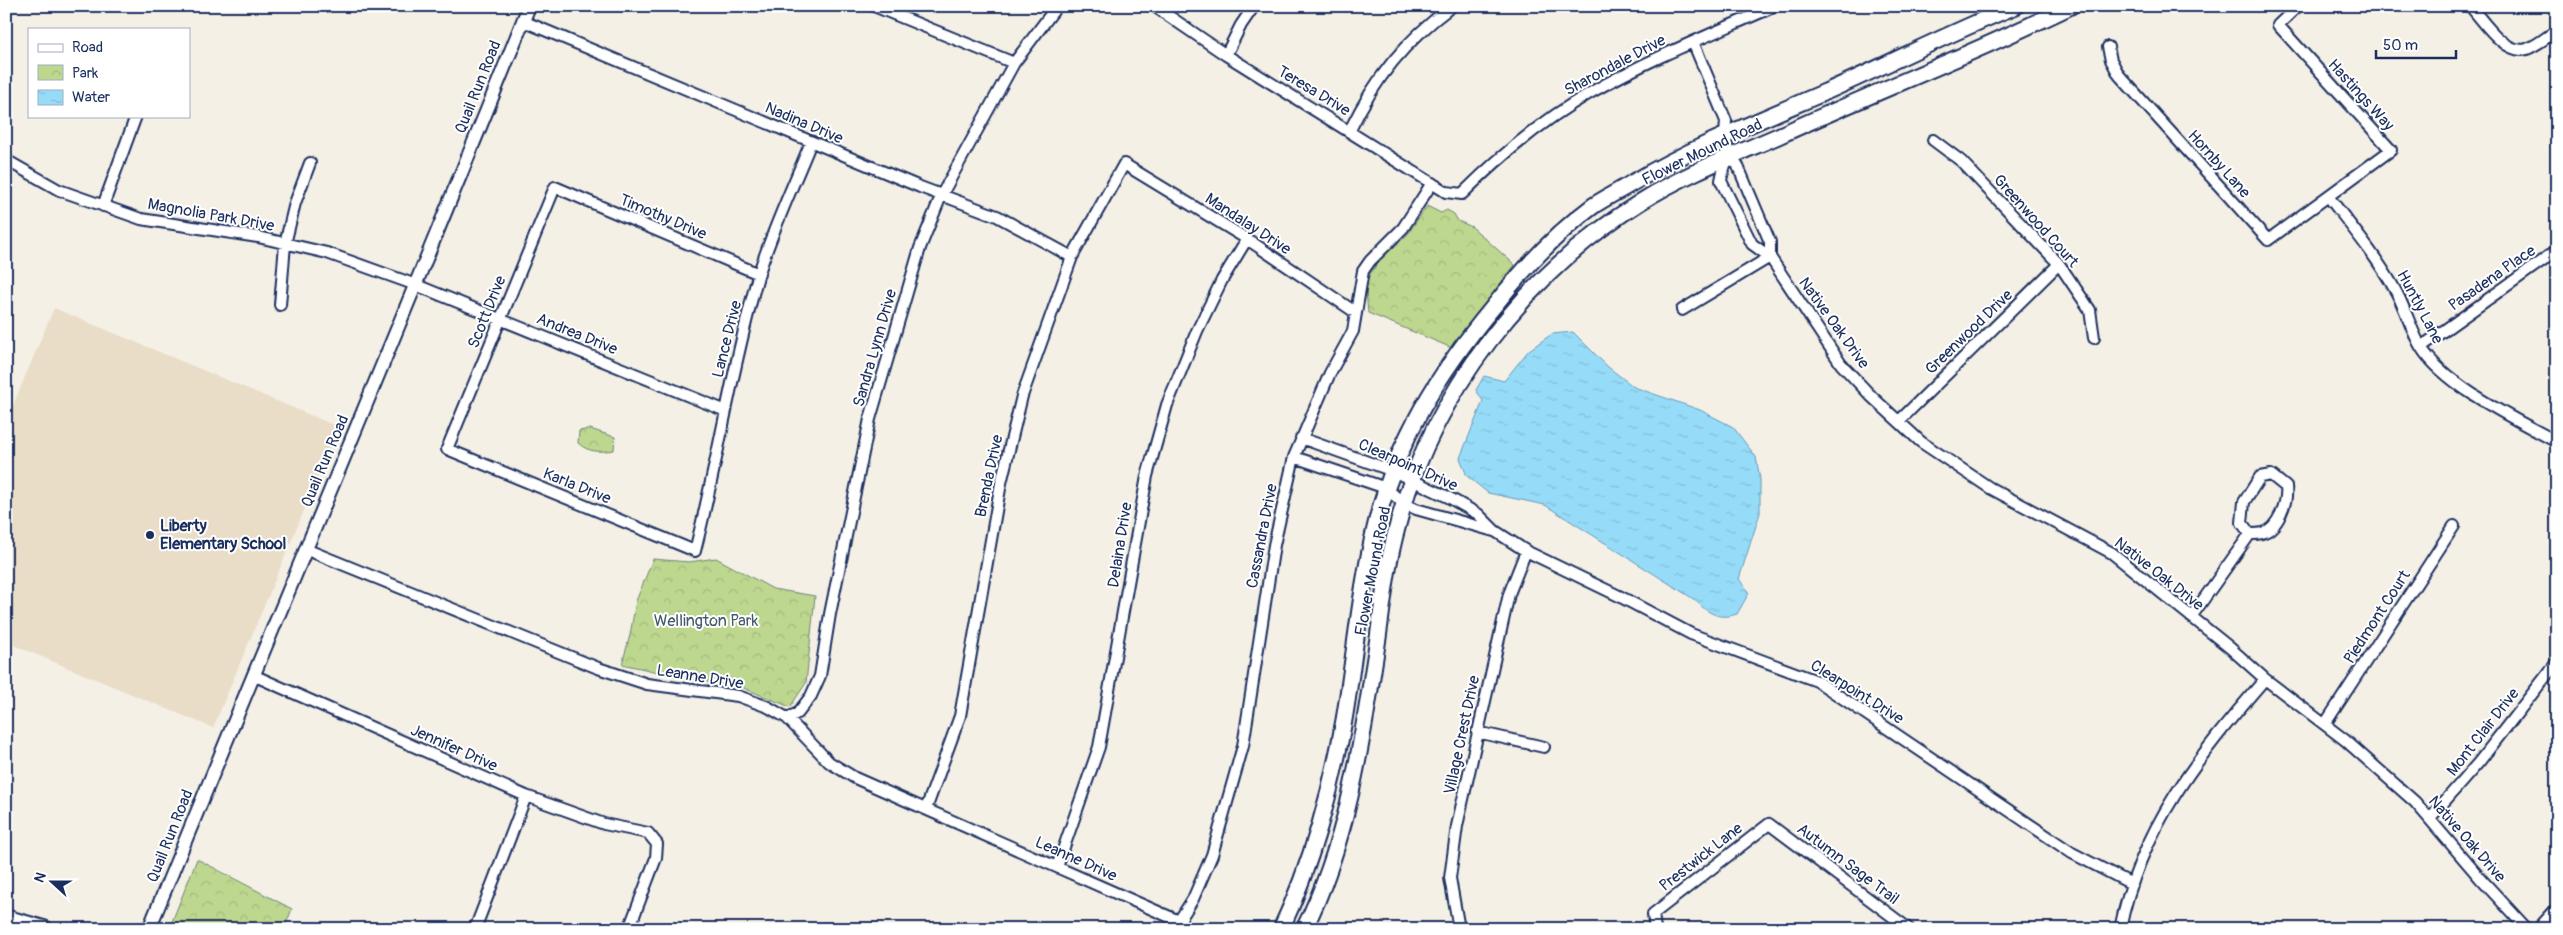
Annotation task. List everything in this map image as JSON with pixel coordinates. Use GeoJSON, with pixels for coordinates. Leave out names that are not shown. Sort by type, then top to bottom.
{"type":"FeatureCollection","features":[{"type":"Feature","properties":{"kind":"main road","name":"Flower Mound Road"},"geometry":{"type":"LineString","coordinates":[[1281,929],[1312,850],[1344,722],[1367,565],[1386,488],[1423,404],[1439,377],[1469,336],[1520,274],[1553,239],[1595,205],[1666,163],[1724,135],[2016,6]]}},
{"type":"Feature","properties":{"kind":"main road","name":"Flower Mound Road"},"geometry":{"type":"LineString","coordinates":[[1304,929],[1335,851],[1355,772],[1391,551],[1403,503],[1445,410],[1479,355],[1521,303],[1583,244],[1611,221],[1680,178],[2071,6]]}},
{"type":"Feature","properties":{"kind":"main road"},"geometry":{"type":"LineString","coordinates":[[6,918],[45,929]]}},
{"type":"Feature","properties":{"kind":"street","name":"Quail Run Road"},"geometry":{"type":"LineString","coordinates":[[150,929],[529,6]]}},
{"type":"Feature","properties":{"kind":"street"},"geometry":{"type":"LineString","coordinates":[[874,6],[1014,63]]}},
{"type":"Feature","properties":{"kind":"street","name":"Sandra Lynn Drive"},"geometry":{"type":"LineString","coordinates":[[787,718],[798,713],[811,696],[820,676],[830,614],[870,419],[920,248],[941,196],[1014,63],[1057,6]]}},
{"type":"Feature","properties":{"kind":"street","name":"Teresa Drive"},"geometry":{"type":"LineString","coordinates":[[1154,6],[1226,55],[1350,130],[1446,192],[1462,194]]}},
{"type":"Feature","properties":{"kind":"street"},"geometry":{"type":"LineString","coordinates":[[1226,55],[1241,25],[1254,6]]}},
{"type":"Feature","properties":{"kind":"street"},"geometry":{"type":"LineString","coordinates":[[1350,130],[1381,74],[1405,47],[1452,6]]}},
{"type":"Feature","properties":{"kind":"street","name":"Sharondale Drive"},"geometry":{"type":"LineString","coordinates":[[1462,194],[1496,160],[1588,94],[1632,70],[1775,6]]}},
{"type":"Feature","properties":{"kind":"street","name":"Hastings Way"},"geometry":{"type":"LineString","coordinates":[[2298,6],[2278,25],[2391,150],[2328,196]]}},
{"type":"Feature","properties":{"kind":"street"},"geometry":{"type":"LineString","coordinates":[[2470,6],[2510,47],[2518,50],[2537,44],[2557,30]]}},
{"type":"Feature","properties":{"kind":"street","name":"Nadina Drive"},"geometry":{"type":"LineString","coordinates":[[523,21],[941,196],[997,216],[1072,257]]}},
{"type":"Feature","properties":{"kind":"street","name":"Native Oak Drive"},"geometry":{"type":"LineString","coordinates":[[1693,42],[1726,122],[1724,135],[1727,158],[1722,170],[1722,181],[1752,244],[1770,257],[1842,364],[1921,442],[1990,488],[2112,553],[2264,679],[2325,724],[2393,781],[2430,818],[2480,878],[2527,929]]}},
{"type":"Feature","properties":{"kind":"street","name":"Hornby Lane"},"geometry":{"type":"LineString","coordinates":[[2108,47],[2111,60],[2118,75],[2268,240],[2328,196]]}},
{"type":"Feature","properties":{"kind":"street"},"geometry":{"type":"LineString","coordinates":[[103,206],[135,118]]}},
{"type":"Feature","properties":{"kind":"street","name":"Greenwood Court"},"geometry":{"type":"LineString","coordinates":[[1933,140],[1961,161],[2059,264],[2090,310],[2094,338]]}},
{"type":"Feature","properties":{"kind":"street","name":"Lance Drive"},"geometry":{"type":"LineString","coordinates":[[695,551],[712,487],[726,411],[759,274],[811,142]]}},
{"type":"Feature","properties":{"kind":"street","name":"Native Oak Drive"},"geometry":{"type":"LineString","coordinates":[[1727,158],[1737,164],[1770,242],[1770,257]]}},
{"type":"Feature","properties":{"kind":"street","name":"Magnolia Park Drive"},"geometry":{"type":"LineString","coordinates":[[6,160],[60,190],[141,219],[327,253],[416,285]]}},
{"type":"Feature","properties":{"kind":"street"},"geometry":{"type":"LineString","coordinates":[[280,305],[285,244],[295,203],[310,163]]}},
{"type":"Feature","properties":{"kind":"street","name":"Mandalay Drive"},"geometry":{"type":"LineString","coordinates":[[1124,164],[1247,240],[1355,312]]}},
{"type":"Feature","properties":{"kind":"street","name":"Brenda Drive"},"geometry":{"type":"LineString","coordinates":[[926,809],[960,716],[1001,483],[1022,396],[1072,257],[1124,164]]}},
{"type":"Feature","properties":{"kind":"street","name":"Cassandra Drive"},"geometry":{"type":"LineString","coordinates":[[1179,921],[1193,899],[1212,855],[1243,746],[1274,545],[1294,457],[1330,373],[1353,331],[1363,271],[1370,261],[1402,228],[1432,183]]}},
{"type":"Feature","properties":{"kind":"street","name":"Timothy Drive"},"geometry":{"type":"LineString","coordinates":[[555,186],[759,274]]}},
{"type":"Feature","properties":{"kind":"street","name":"Scott Drive"},"geometry":{"type":"LineString","coordinates":[[447,449],[555,186]]}},
{"type":"Feature","properties":{"kind":"street","name":"Huntly Lane"},"geometry":{"type":"LineString","coordinates":[[2328,196],[2394,287],[2408,314],[2421,347],[2439,367],[2480,399],[2557,442]]}},
{"type":"Feature","properties":{"kind":"street","name":"Delaina Drive"},"geometry":{"type":"LineString","coordinates":[[1057,867],[1099,747],[1147,476],[1167,405],[1197,331],[1222,280],[1247,240]]}},
{"type":"Feature","properties":{"kind":"street","name":"Pasadena Place"},"geometry":{"type":"LineString","coordinates":[[2421,347],[2557,250]]}},
{"type":"Feature","properties":{"kind":"street"},"geometry":{"type":"LineString","coordinates":[[1682,310],[1770,257]]}},
{"type":"Feature","properties":{"kind":"street","name":"Greenwood Drive"},"geometry":{"type":"LineString","coordinates":[[1899,421],[2059,264]]}},
{"type":"Feature","properties":{"kind":"street","name":"Andrea Drive"},"geometry":{"type":"LineString","coordinates":[[416,285],[726,411]]}},
{"type":"Feature","properties":{"kind":"street","name":"Clearpoint Drive"},"geometry":{"type":"LineString","coordinates":[[1301,438],[1393,471],[1412,480],[1478,514],[1495,531],[1526,551],[1712,644],[1817,681],[2072,853],[2132,884]]}},
{"type":"Feature","properties":{"kind":"street","name":"Karla Drive"},"geometry":{"type":"LineString","coordinates":[[447,449],[695,551]]}},
{"type":"Feature","properties":{"kind":"street","name":"Clearpoint Drive"},"geometry":{"type":"LineString","coordinates":[[1294,457],[1386,488],[1403,503],[1495,531]]}},
{"type":"Feature","properties":{"kind":"street"},"geometry":{"type":"LineString","coordinates":[[2271,475],[2286,487],[2286,505],[2272,528],[2263,533],[2250,534],[2242,523],[2244,502],[2260,477],[2271,475]]}},
{"type":"Feature","properties":{"kind":"street","name":"Piedmont Court"},"geometry":{"type":"LineString","coordinates":[[2325,724],[2454,526]]}},
{"type":"Feature","properties":{"kind":"street"},"geometry":{"type":"LineString","coordinates":[[2191,617],[2250,534]]}},
{"type":"Feature","properties":{"kind":"street","name":"Leanne Drive"},"geometry":{"type":"LineString","coordinates":[[305,549],[598,668],[647,684],[678,689],[705,690],[738,696],[768,707],[787,718],[830,762],[855,778],[1179,921]]}},
{"type":"Feature","properties":{"kind":"street","name":"Village Crest Drive"},"geometry":{"type":"LineString","coordinates":[[1459,929],[1450,878],[1457,826],[1508,594],[1526,551]]}},
{"type":"Feature","properties":{"kind":"street","name":"Mont Clair Drive"},"geometry":{"type":"LineString","coordinates":[[2430,818],[2480,762],[2557,662]]}},
{"type":"Feature","properties":{"kind":"street","name":"Jennifer Drive"},"geometry":{"type":"LineString","coordinates":[[254,675],[526,796],[604,824],[648,833],[657,844],[656,858],[629,929]]}},
{"type":"Feature","properties":{"kind":"street"},"geometry":{"type":"LineString","coordinates":[[2120,929],[2126,901],[2153,830],[2179,787],[2210,742],[2264,679]]}},
{"type":"Feature","properties":{"kind":"street"},"geometry":{"type":"LineString","coordinates":[[1477,732],[1544,747]]}},
{"type":"Feature","properties":{"kind":"street"},"geometry":{"type":"LineString","coordinates":[[475,929],[526,796]]}},
{"type":"Feature","properties":{"kind":"street","name":"Prestwick Lane"},"geometry":{"type":"LineString","coordinates":[[1655,929],[1652,914],[1769,824]]}},
{"type":"Feature","properties":{"kind":"street","name":"Autumn Sage Trail"},"geometry":{"type":"LineString","coordinates":[[1769,824],[1909,929]]}},
{"type":"Feature","properties":{"kind":"street"},"geometry":{"type":"LineString","coordinates":[[2538,929],[2557,908]]}},
{"type":"Feature","properties":{"kind":"shaded area","name":"Liberty Elementary School"},"geometry":{"type":"Polygon","coordinates":[[[54,308],[339,427],[213,728],[6,642],[6,422],[54,308]]]}},
{"type":"Feature","properties":{"kind":"green space"},"geometry":{"type":"Polygon","coordinates":[[[1427,206],[1441,213],[1447,210],[1454,214],[1458,221],[1472,227],[1515,265],[1452,348],[1368,313],[1365,281],[1380,260],[1407,235],[1427,206]]]}},
{"type":"Feature","properties":{"kind":"green space"},"geometry":{"type":"Polygon","coordinates":[[[590,429],[615,437],[614,450],[595,451],[586,449],[578,443],[579,431],[590,429]]]}},
{"type":"Feature","properties":{"kind":"green space","name":"Wellington Park"},"geometry":{"type":"Polygon","coordinates":[[[716,558],[773,589],[815,596],[806,683],[790,707],[741,687],[694,680],[622,664],[630,635],[636,601],[653,559],[689,562],[716,558]]]}},
{"type":"Feature","properties":{"kind":"green space"},"geometry":{"type":"Polygon","coordinates":[[[197,859],[292,909],[284,929],[169,929],[197,859]]]}},
{"type":"Feature","properties":{"kind":"water"},"geometry":{"type":"Polygon","coordinates":[[[1573,332],[1608,367],[1634,387],[1700,410],[1733,427],[1756,457],[1760,479],[1760,513],[1739,579],[1749,593],[1737,614],[1723,616],[1712,614],[1692,598],[1545,505],[1488,493],[1467,476],[1460,458],[1483,401],[1476,390],[1484,376],[1504,381],[1529,350],[1552,334],[1573,332]]]}},
{"type":"Feature","properties":{"kind":"place","name":"Liberty Elementary School"},"geometry":{"type":"Point","coordinates":[150,535]}}]}
